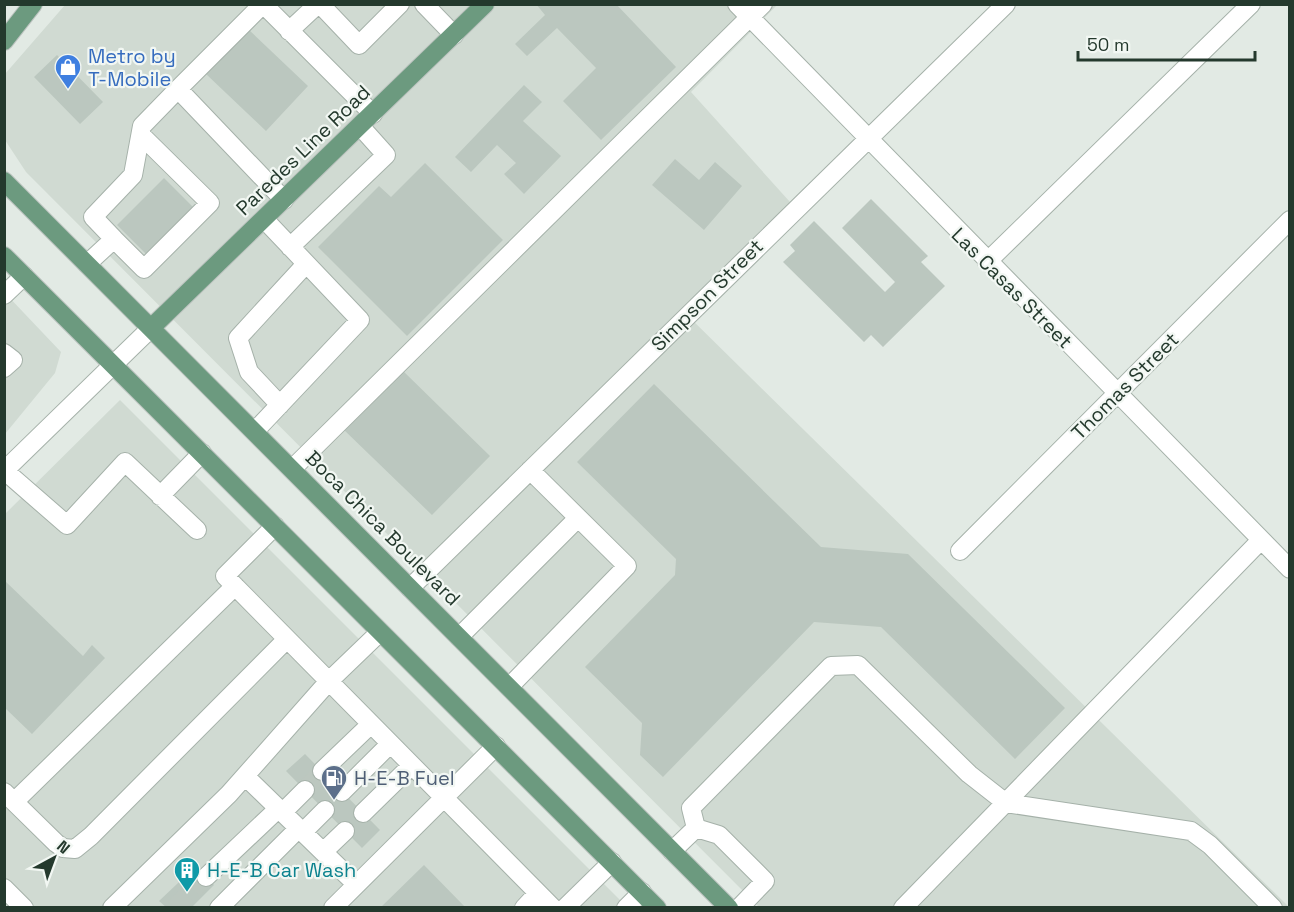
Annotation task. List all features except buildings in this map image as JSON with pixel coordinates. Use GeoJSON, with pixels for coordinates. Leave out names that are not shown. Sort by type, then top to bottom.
{"type":"FeatureCollection","features":[{"type":"Feature","properties":{"kind":"main road"},"geometry":{"type":"LineString","coordinates":[[4,18],[27,4]]}},
{"type":"Feature","properties":{"kind":"main road"},"geometry":{"type":"LineString","coordinates":[[4,41],[33,4]]}},
{"type":"Feature","properties":{"kind":"main road","name":"Paredes Line Road"},"geometry":{"type":"LineString","coordinates":[[151,328],[485,4]]}},
{"type":"Feature","properties":{"kind":"main road","name":"Boca Chica Boulevard"},"geometry":{"type":"LineString","coordinates":[[4,181],[729,908]]}},
{"type":"Feature","properties":{"kind":"main road"},"geometry":{"type":"LineString","coordinates":[[4,256],[657,908]]}},
{"type":"Feature","properties":{"kind":"street"},"geometry":{"type":"LineString","coordinates":[[141,135],[210,203],[144,269],[93,217],[134,175],[142,126],[263,4],[366,120],[386,155],[290,247]]}},
{"type":"Feature","properties":{"kind":"street"},"geometry":{"type":"LineString","coordinates":[[289,31],[319,4],[359,45],[400,4]]}},
{"type":"Feature","properties":{"kind":"street"},"geometry":{"type":"LineString","coordinates":[[424,4],[454,35]]}},
{"type":"Feature","properties":{"kind":"street"},"geometry":{"type":"LineString","coordinates":[[292,469],[743,11],[763,4]]}},
{"type":"Feature","properties":{"kind":"street","name":"Simpson Street"},"geometry":{"type":"LineString","coordinates":[[411,588],[1006,4]]}},
{"type":"Feature","properties":{"kind":"street"},"geometry":{"type":"LineString","coordinates":[[987,262],[1251,4]]}},
{"type":"Feature","properties":{"kind":"street","name":"Las Casas Street"},"geometry":{"type":"LineString","coordinates":[[743,11],[1290,569]]}},
{"type":"Feature","properties":{"kind":"street"},"geometry":{"type":"LineString","coordinates":[[178,89],[284,200]]}},
{"type":"Feature","properties":{"kind":"street"},"geometry":{"type":"LineString","coordinates":[[255,432],[360,320],[264,219]]}},
{"type":"Feature","properties":{"kind":"street","name":"Thomas Street"},"geometry":{"type":"LineString","coordinates":[[960,551],[1290,220]]}},
{"type":"Feature","properties":{"kind":"street"},"geometry":{"type":"LineString","coordinates":[[87,264],[114,239]]}},
{"type":"Feature","properties":{"kind":"street"},"geometry":{"type":"LineString","coordinates":[[280,405],[249,372],[238,338],[306,264]]}},
{"type":"Feature","properties":{"kind":"street"},"geometry":{"type":"LineString","coordinates":[[4,295],[24,276]]}},
{"type":"Feature","properties":{"kind":"street"},"geometry":{"type":"LineString","coordinates":[[151,328],[5,471],[67,525],[124,462],[197,530]]}},
{"type":"Feature","properties":{"kind":"street"},"geometry":{"type":"LineString","coordinates":[[4,353],[13,360],[4,368]]}},
{"type":"Feature","properties":{"kind":"street"},"geometry":{"type":"LineString","coordinates":[[160,496],[202,453]]}},
{"type":"Feature","properties":{"kind":"street"},"geometry":{"type":"LineString","coordinates":[[509,687],[627,566],[530,470]]}},
{"type":"Feature","properties":{"kind":"street"},"geometry":{"type":"LineString","coordinates":[[459,637],[578,518]]}},
{"type":"Feature","properties":{"kind":"street"},"geometry":{"type":"LineString","coordinates":[[275,526],[225,576],[370,725],[550,904]]}},
{"type":"Feature","properties":{"kind":"street"},"geometry":{"type":"LineString","coordinates":[[903,908],[1261,540]]}},
{"type":"Feature","properties":{"kind":"street"},"geometry":{"type":"LineString","coordinates":[[235,586],[9,797],[56,843],[63,848],[75,849],[92,836],[287,639]]}},
{"type":"Feature","properties":{"kind":"street"},"geometry":{"type":"LineString","coordinates":[[111,908],[245,776],[329,681],[380,632]]}},
{"type":"Feature","properties":{"kind":"street"},"geometry":{"type":"LineString","coordinates":[[696,828],[691,808],[831,666],[858,665],[969,774],[1006,802],[1191,831],[1210,845],[1273,908]]}},
{"type":"Feature","properties":{"kind":"street"},"geometry":{"type":"LineString","coordinates":[[322,771],[370,725]]}},
{"type":"Feature","properties":{"kind":"street"},"geometry":{"type":"LineString","coordinates":[[342,792],[390,744]]}},
{"type":"Feature","properties":{"kind":"street"},"geometry":{"type":"LineString","coordinates":[[333,908],[496,746]]}},
{"type":"Feature","properties":{"kind":"street"},"geometry":{"type":"LineString","coordinates":[[363,813],[411,766]]}},
{"type":"Feature","properties":{"kind":"street"},"geometry":{"type":"LineString","coordinates":[[245,776],[356,884]]}},
{"type":"Feature","properties":{"kind":"street"},"geometry":{"type":"LineString","coordinates":[[206,877],[305,790]]}},
{"type":"Feature","properties":{"kind":"street"},"geometry":{"type":"LineString","coordinates":[[219,908],[325,810]]}},
{"type":"Feature","properties":{"kind":"street"},"geometry":{"type":"LineString","coordinates":[[672,851],[696,828]]}},
{"type":"Feature","properties":{"kind":"street"},"geometry":{"type":"LineString","coordinates":[[696,828],[719,835],[765,881],[739,908]]}},
{"type":"Feature","properties":{"kind":"street"},"geometry":{"type":"LineString","coordinates":[[323,852],[345,831]]}},
{"type":"Feature","properties":{"kind":"street"},"geometry":{"type":"LineString","coordinates":[[524,908],[550,904],[612,862]]}},
{"type":"Feature","properties":{"kind":"street"},"geometry":{"type":"LineString","coordinates":[[4,888],[24,908]]}},
{"type":"Feature","properties":{"kind":"street"},"geometry":{"type":"LineString","coordinates":[[626,908],[642,892]]}},
{"type":"Feature","properties":{"kind":"shaded area"},"geometry":{"type":"Polygon","coordinates":[[[65,5],[777,5],[691,92],[790,202],[683,311],[1289,907],[759,907],[26,172],[5,140],[5,74],[65,5]]]}},
{"type":"Feature","properties":{"kind":"shaded area"},"geometry":{"type":"Polygon","coordinates":[[[5,293],[61,352],[55,373],[5,434],[5,293]]]}},
{"type":"Feature","properties":{"kind":"shaded area"},"geometry":{"type":"Polygon","coordinates":[[[120,400],[627,907],[5,908],[5,514],[120,400]]]}},
{"type":"Feature","properties":{"kind":"tunnel"},"geometry":{"type":"LineString","coordinates":[[305,790],[322,771]]}},
{"type":"Feature","properties":{"kind":"tunnel"},"geometry":{"type":"LineString","coordinates":[[174,908],[206,877]]}},
{"type":"Feature","properties":{"kind":"place","name":"Metro by T-Mobile"},"geometry":{"type":"Point","coordinates":[68,90]}},
{"type":"Feature","properties":{"kind":"place","name":"H-E-B Fuel"},"geometry":{"type":"Point","coordinates":[334,801]}},
{"type":"Feature","properties":{"kind":"place","name":"H-E-B Car Wash"},"geometry":{"type":"Point","coordinates":[187,893]}}]}
